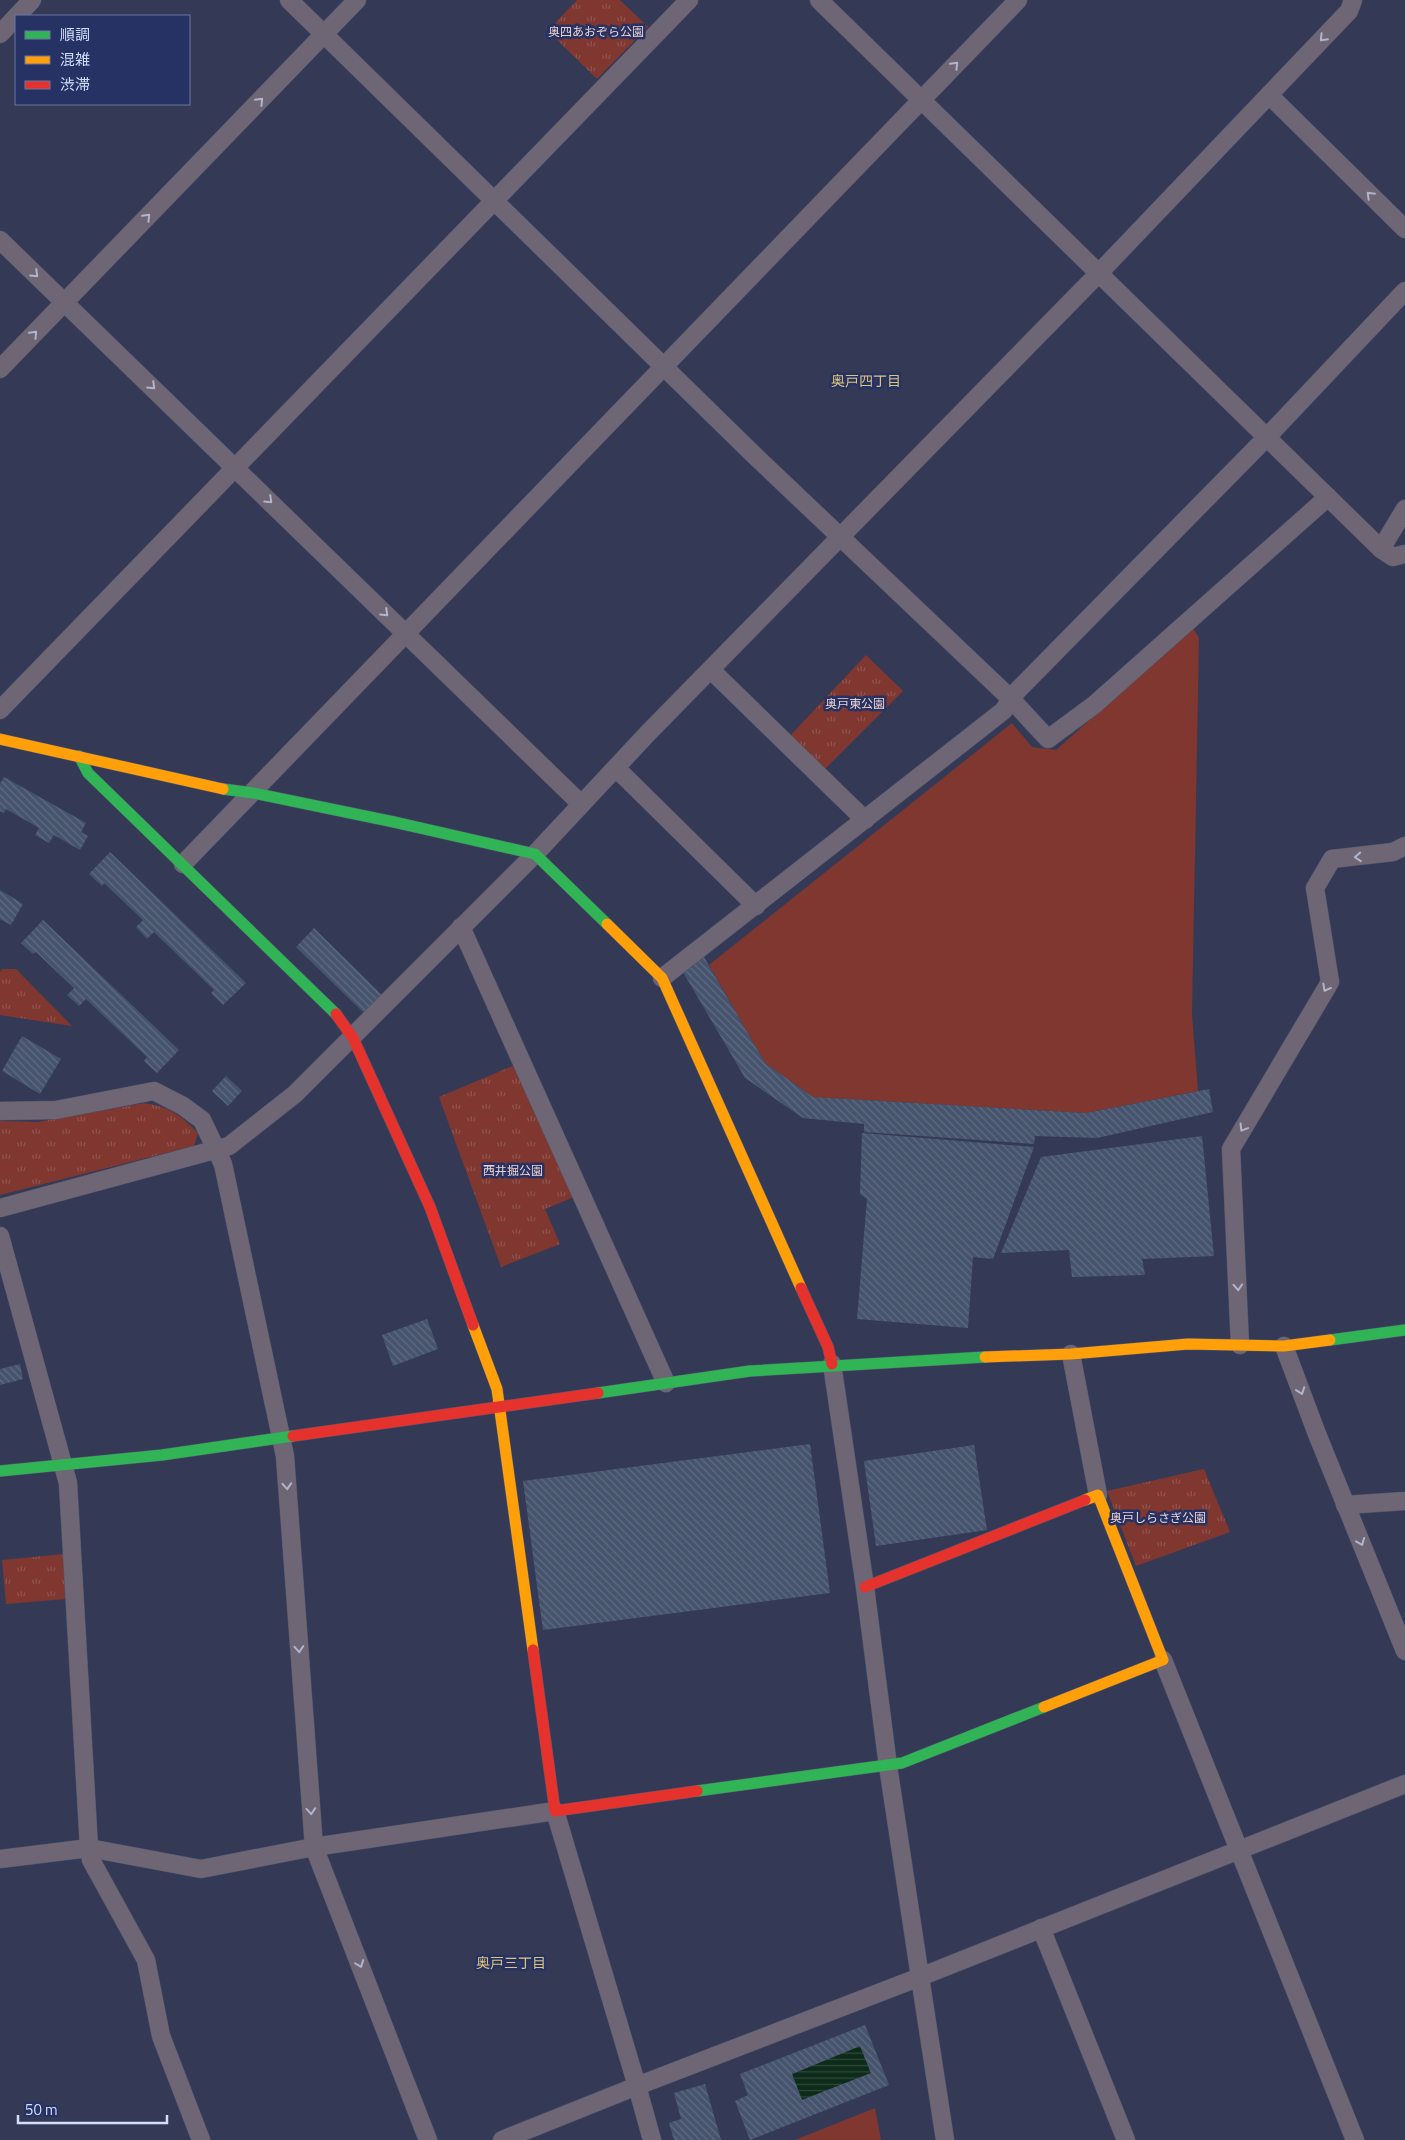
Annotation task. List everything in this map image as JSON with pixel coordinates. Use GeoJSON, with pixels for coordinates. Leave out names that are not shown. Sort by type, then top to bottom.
{"type":"FeatureCollection","features":[{"type":"Feature","properties":{"kind":"street"},"geometry":{"type":"LineString","coordinates":[[17,15],[32,0]]}},
{"type":"Feature","properties":{"kind":"street"},"geometry":{"type":"LineString","coordinates":[[289,0],[664,366],[1011,699],[1048,739],[1094,705],[1328,496]]}},
{"type":"Feature","properties":{"kind":"street"},"geometry":{"type":"LineString","coordinates":[[0,369],[357,0]]}},
{"type":"Feature","properties":{"kind":"street"},"geometry":{"type":"LineString","coordinates":[[0,710],[689,0]]}},
{"type":"Feature","properties":{"kind":"street"},"geometry":{"type":"LineString","coordinates":[[819,0],[1381,548],[1392,557],[1405,554]]}},
{"type":"Feature","properties":{"kind":"street"},"geometry":{"type":"LineString","coordinates":[[183,864],[1018,0]]}},
{"type":"Feature","properties":{"kind":"street"},"geometry":{"type":"LineString","coordinates":[[0,1208],[217,1151],[229,1146],[295,1094],[353,1038],[534,854],[1099,273],[1349,11],[1352,0]]}},
{"type":"Feature","properties":{"kind":"street"},"geometry":{"type":"LineString","coordinates":[[0,34],[15,17]]}},
{"type":"Feature","properties":{"kind":"street"},"geometry":{"type":"LineString","coordinates":[[1269,95],[1405,229]]}},
{"type":"Feature","properties":{"kind":"street"},"geometry":{"type":"LineString","coordinates":[[0,240],[581,804]]}},
{"type":"Feature","properties":{"kind":"street"},"geometry":{"type":"LineString","coordinates":[[662,978],[1003,711],[1011,699],[1267,437],[1405,291]]}},
{"type":"Feature","properties":{"kind":"street"},"geometry":{"type":"LineString","coordinates":[[1381,548],[1405,509]]}},
{"type":"Feature","properties":{"kind":"street"},"geometry":{"type":"LineString","coordinates":[[711,670],[865,820]]}},
{"type":"Feature","properties":{"kind":"street"},"geometry":{"type":"LineString","coordinates":[[0,738],[231,791],[253,793],[394,822],[534,854],[662,978],[828,1347],[865,1587],[888,1766],[944,2140]]}},
{"type":"Feature","properties":{"kind":"street"},"geometry":{"type":"LineString","coordinates":[[79,756],[88,773],[340,1018],[353,1038],[430,1207],[497,1389],[555,1811],[652,2140]]}},
{"type":"Feature","properties":{"kind":"street"},"geometry":{"type":"LineString","coordinates":[[616,768],[756,906]]}},
{"type":"Feature","properties":{"kind":"street"},"geometry":{"type":"LineString","coordinates":[[1240,1345],[1231,1149],[1330,982],[1315,888],[1332,859],[1393,852],[1405,846]]}},
{"type":"Feature","properties":{"kind":"street"},"geometry":{"type":"LineString","coordinates":[[461,927],[666,1383]]}},
{"type":"Feature","properties":{"kind":"street"},"geometry":{"type":"LineString","coordinates":[[0,1111],[56,1110],[154,1091],[194,1113],[207,1128],[223,1164],[284,1456],[314,1847],[428,2140]]}},
{"type":"Feature","properties":{"kind":"street"},"geometry":{"type":"LineString","coordinates":[[0,1236],[68,1483],[91,1860],[146,1960],[161,2036],[201,2140]]}},
{"type":"Feature","properties":{"kind":"street"},"geometry":{"type":"LineString","coordinates":[[0,1471],[162,1455],[750,1371],[832,1364],[1071,1354],[1188,1344],[1284,1346],[1405,1330]]}},
{"type":"Feature","properties":{"kind":"street"},"geometry":{"type":"LineString","coordinates":[[1284,1346],[1345,1505],[1405,1651]]}},
{"type":"Feature","properties":{"kind":"street"},"geometry":{"type":"LineString","coordinates":[[1071,1354],[1098,1495],[1355,2140]]}},
{"type":"Feature","properties":{"kind":"street"},"geometry":{"type":"LineString","coordinates":[[865,1587],[1098,1495]]}},
{"type":"Feature","properties":{"kind":"street"},"geometry":{"type":"LineString","coordinates":[[1345,1505],[1405,1501]]}},
{"type":"Feature","properties":{"kind":"street"},"geometry":{"type":"LineString","coordinates":[[0,1859],[89,1848],[201,1869],[314,1847],[555,1811],[888,1766],[902,1763],[1163,1660]]}},
{"type":"Feature","properties":{"kind":"street"},"geometry":{"type":"LineString","coordinates":[[502,2140],[1405,1784]]}},
{"type":"Feature","properties":{"kind":"street"},"geometry":{"type":"LineString","coordinates":[[1041,1928],[1126,2140]]}},
{"type":"Feature","properties":{"kind":"green space","name":"奥四あおぞら公園"},"geometry":{"type":"Polygon","coordinates":[[[577,0],[620,0],[648,27],[597,79],[548,31],[577,0]]]}},
{"type":"Feature","properties":{"kind":"green space"},"geometry":{"type":"Polygon","coordinates":[[[1193,628],[1199,638],[1192,1014],[1198,1091],[1086,1113],[813,1097],[765,1063],[709,965],[1012,723],[1032,747],[1056,750],[1193,628]]]}},
{"type":"Feature","properties":{"kind":"green space","name":"奥戸東公園"},"geometry":{"type":"Polygon","coordinates":[[[866,655],[903,691],[823,771],[788,738],[866,655]]]}},
{"type":"Feature","properties":{"kind":"green space"},"geometry":{"type":"Polygon","coordinates":[[[2,969],[16,969],[72,1026],[0,1015],[0,972],[2,969]]]}},
{"type":"Feature","properties":{"kind":"green space","name":"西井掘公園"},"geometry":{"type":"Polygon","coordinates":[[[515,1065],[574,1197],[545,1209],[560,1244],[501,1267],[439,1097],[515,1065]]]}},
{"type":"Feature","properties":{"kind":"green space"},"geometry":{"type":"Polygon","coordinates":[[[144,1103],[168,1109],[185,1121],[198,1133],[194,1146],[0,1195],[0,1121],[38,1122],[144,1103]]]}},
{"type":"Feature","properties":{"kind":"green space","name":"奥戸しらさぎ公園"},"geometry":{"type":"Polygon","coordinates":[[[1204,1469],[1230,1532],[1136,1566],[1107,1491],[1204,1469]]]}},
{"type":"Feature","properties":{"kind":"green space"},"geometry":{"type":"Polygon","coordinates":[[[64,1554],[66,1599],[6,1604],[2,1560],[64,1554]]]}},
{"type":"Feature","properties":{"kind":"green space"},"geometry":{"type":"Polygon","coordinates":[[[875,2108],[881,2140],[795,2140],[875,2108]]]}},
{"type":"Feature","properties":{"kind":"shaded area"},"geometry":{"type":"Polygon","coordinates":[[[860,2046],[871,2073],[802,2100],[792,2074],[860,2046]]]}},
{"type":"Feature","properties":{"kind":"building"},"geometry":{"type":"Polygon","coordinates":[[[4,777],[86,823],[81,832],[88,836],[80,850],[54,835],[49,843],[35,835],[39,828],[6,809],[4,813],[0,811],[0,784],[4,777]]]}},
{"type":"Feature","properties":{"kind":"building"},"geometry":{"type":"Polygon","coordinates":[[[110,852],[246,983],[223,1005],[211,993],[214,990],[154,932],[147,939],[136,927],[143,920],[104,883],[102,886],[89,874],[110,852]]]}},
{"type":"Feature","properties":{"kind":"building"},"geometry":{"type":"Polygon","coordinates":[[[0,890],[23,904],[11,925],[0,919],[0,890]]]}},
{"type":"Feature","properties":{"kind":"building"},"geometry":{"type":"Polygon","coordinates":[[[43,920],[179,1050],[157,1073],[144,1061],[147,1057],[86,999],[79,1006],[67,995],[74,988],[36,952],[33,954],[21,943],[43,920]]]}},
{"type":"Feature","properties":{"kind":"building"},"geometry":{"type":"Polygon","coordinates":[[[314,928],[382,995],[364,1013],[296,947],[314,928]]]}},
{"type":"Feature","properties":{"kind":"building"},"geometry":{"type":"Polygon","coordinates":[[[704,957],[765,1063],[813,1097],[1086,1113],[1209,1089],[1213,1112],[1097,1138],[1035,1136],[1034,1144],[864,1132],[864,1124],[803,1118],[745,1078],[683,972],[704,957]]]}},
{"type":"Feature","properties":{"kind":"building"},"geometry":{"type":"Polygon","coordinates":[[[22,1036],[61,1059],[40,1094],[2,1071],[22,1036]]]}},
{"type":"Feature","properties":{"kind":"building"},"geometry":{"type":"Polygon","coordinates":[[[226,1076],[242,1091],[228,1106],[212,1091],[226,1076]]]}},
{"type":"Feature","properties":{"kind":"building"},"geometry":{"type":"Polygon","coordinates":[[[862,1133],[1034,1147],[993,1259],[973,1257],[968,1328],[857,1319],[867,1199],[860,1194],[862,1133]]]}},
{"type":"Feature","properties":{"kind":"building"},"geometry":{"type":"Polygon","coordinates":[[[1202,1136],[1214,1256],[1142,1259],[1145,1275],[1072,1277],[1069,1250],[1001,1253],[1041,1157],[1202,1136]]]}},
{"type":"Feature","properties":{"kind":"building"},"geometry":{"type":"Polygon","coordinates":[[[427,1319],[438,1349],[393,1366],[382,1335],[427,1319]]]}},
{"type":"Feature","properties":{"kind":"building"},"geometry":{"type":"Polygon","coordinates":[[[20,1364],[23,1379],[0,1385],[0,1369],[20,1364]]]}},
{"type":"Feature","properties":{"kind":"building"},"geometry":{"type":"Polygon","coordinates":[[[810,1444],[830,1593],[543,1630],[523,1481],[810,1444]]]}},
{"type":"Feature","properties":{"kind":"building"},"geometry":{"type":"Polygon","coordinates":[[[974,1445],[987,1530],[876,1546],[864,1461],[974,1445]]]}},
{"type":"Feature","properties":{"kind":"building"},"geometry":{"type":"Polygon","coordinates":[[[865,2025],[889,2085],[750,2140],[735,2101],[748,2095],[740,2074],[865,2025]],[[860,2046],[792,2074],[802,2100],[871,2073],[860,2046]]]}},
{"type":"Feature","properties":{"kind":"building"},"geometry":{"type":"Polygon","coordinates":[[[705,2084],[721,2140],[674,2140],[669,2123],[681,2119],[674,2093],[705,2084]]]}},
{"type":"Feature","properties":{"kind":"traffic: fast"},"geometry":{"type":"LineString","coordinates":[[79,756],[88,773],[336,1014]]}},
{"type":"Feature","properties":{"kind":"traffic: fast"},"geometry":{"type":"LineString","coordinates":[[223,789],[253,793],[394,822],[535,854],[607,924]]}},
{"type":"Feature","properties":{"kind":"traffic: fast"},"geometry":{"type":"LineString","coordinates":[[1330,1340],[1405,1330]]}},
{"type":"Feature","properties":{"kind":"traffic: fast"},"geometry":{"type":"LineString","coordinates":[[598,1393],[750,1371],[985,1357]]}},
{"type":"Feature","properties":{"kind":"traffic: fast"},"geometry":{"type":"LineString","coordinates":[[0,1471],[162,1455],[293,1436]]}},
{"type":"Feature","properties":{"kind":"traffic: fast"},"geometry":{"type":"LineString","coordinates":[[697,1791],[902,1763],[1044,1707]]}},
{"type":"Feature","properties":{"kind":"traffic: slow"},"geometry":{"type":"LineString","coordinates":[[0,739],[223,789]]}},
{"type":"Feature","properties":{"kind":"traffic: slow"},"geometry":{"type":"LineString","coordinates":[[607,924],[662,978],[801,1288]]}},
{"type":"Feature","properties":{"kind":"traffic: slow"},"geometry":{"type":"LineString","coordinates":[[473,1325],[497,1389],[533,1650]]}},
{"type":"Feature","properties":{"kind":"traffic: slow"},"geometry":{"type":"LineString","coordinates":[[985,1357],[1071,1354],[1188,1344],[1284,1346],[1330,1340]]}},
{"type":"Feature","properties":{"kind":"traffic: slow"},"geometry":{"type":"LineString","coordinates":[[1044,1707],[1163,1660],[1098,1495],[1085,1500]]}},
{"type":"Feature","properties":{"kind":"traffic: jam"},"geometry":{"type":"LineString","coordinates":[[336,1014],[353,1038],[430,1207],[473,1325]]}},
{"type":"Feature","properties":{"kind":"traffic: jam"},"geometry":{"type":"LineString","coordinates":[[801,1288],[828,1347],[832,1364]]}},
{"type":"Feature","properties":{"kind":"traffic: jam"},"geometry":{"type":"LineString","coordinates":[[293,1436],[598,1393]]}},
{"type":"Feature","properties":{"kind":"traffic: jam"},"geometry":{"type":"LineString","coordinates":[[865,1587],[1085,1500]]}},
{"type":"Feature","properties":{"kind":"traffic: jam"},"geometry":{"type":"LineString","coordinates":[[533,1650],[555,1811],[697,1791]]}},
{"type":"Feature","properties":{"kind":"district","name":"奥戸四丁目"},"geometry":{"type":"Point","coordinates":[866,381]}},
{"type":"Feature","properties":{"kind":"district","name":"奥戸三丁目"},"geometry":{"type":"Point","coordinates":[511,1963]}}]}
